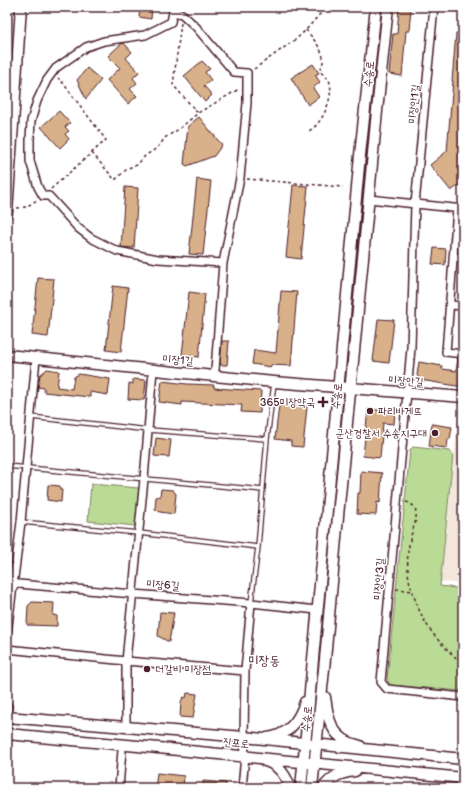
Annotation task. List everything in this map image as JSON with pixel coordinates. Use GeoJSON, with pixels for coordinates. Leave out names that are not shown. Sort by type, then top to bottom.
{"type":"FeatureCollection","features":[{"type":"Feature","properties":{"kind":"street"},"geometry":{"type":"LineString","coordinates":[[7,212],[22,7]]}},
{"type":"Feature","properties":{"kind":"street","name":"수송로"},"geometry":{"type":"LineString","coordinates":[[312,788],[323,682],[345,388],[359,163],[376,7]]}},
{"type":"Feature","properties":{"kind":"street","name":"수송로"},"geometry":{"type":"LineString","coordinates":[[301,788],[317,610],[369,199],[388,7]]}},
{"type":"Feature","properties":{"kind":"street","name":"미장안1길"},"geometry":{"type":"LineString","coordinates":[[407,393],[412,348],[415,204],[434,7]]}},
{"type":"Feature","properties":{"kind":"street"},"geometry":{"type":"LineString","coordinates":[[213,376],[215,370],[223,263],[240,178],[247,103],[247,73],[234,72],[196,27],[182,14],[174,10],[171,22],[145,35],[104,41],[86,47],[56,68],[47,80],[37,101],[31,121],[30,161],[38,187],[43,196],[49,196],[78,228],[91,238],[117,251],[158,259],[223,263]]}},
{"type":"Feature","properties":{"kind":"street"},"geometry":{"type":"LineString","coordinates":[[369,199],[460,208],[453,257],[446,352],[463,354]]}},
{"type":"Feature","properties":{"kind":"street"},"geometry":{"type":"LineString","coordinates":[[453,257],[463,258]]}},
{"type":"Feature","properties":{"kind":"street"},"geometry":{"type":"LineString","coordinates":[[450,305],[463,306]]}},
{"type":"Feature","properties":{"kind":"street","name":"미장1길"},"geometry":{"type":"LineString","coordinates":[[7,355],[345,388]]}},
{"type":"Feature","properties":{"kind":"street"},"geometry":{"type":"LineString","coordinates":[[7,634],[10,583],[21,522],[36,358]]}},
{"type":"Feature","properties":{"kind":"street"},"geometry":{"type":"LineString","coordinates":[[126,722],[126,661],[149,430],[153,370]]}},
{"type":"Feature","properties":{"kind":"street","name":"미장안길"},"geometry":{"type":"LineString","coordinates":[[345,388],[463,397]]}},
{"type":"Feature","properties":{"kind":"street","name":"미장안3길"},"geometry":{"type":"LineString","coordinates":[[407,393],[381,682],[386,689],[463,698]]}},
{"type":"Feature","properties":{"kind":"street","name":"미장6길"},"geometry":{"type":"LineString","coordinates":[[10,583],[317,610]]}},
{"type":"Feature","properties":{"kind":"street"},"geometry":{"type":"LineString","coordinates":[[242,788],[249,757],[244,737],[245,671],[251,603]]}},
{"type":"Feature","properties":{"kind":"street"},"geometry":{"type":"LineString","coordinates":[[7,649],[245,671]]}},
{"type":"Feature","properties":{"kind":"street"},"geometry":{"type":"LineString","coordinates":[[323,682],[327,711],[333,730],[342,739],[358,746],[385,752]]}},
{"type":"Feature","properties":{"kind":"street"},"geometry":{"type":"LineString","coordinates":[[256,739],[281,734],[297,722],[302,712],[310,687]]}},
{"type":"Feature","properties":{"kind":"street","name":"진포로"},"geometry":{"type":"LineString","coordinates":[[7,709],[256,739],[461,758]]}},
{"type":"Feature","properties":{"kind":"street","name":"진포로"},"geometry":{"type":"LineString","coordinates":[[7,734],[460,778]]}},
{"type":"Feature","properties":{"kind":"street"},"geometry":{"type":"LineString","coordinates":[[119,788],[122,750]]}},
{"type":"Feature","properties":{"kind":"street"},"geometry":{"type":"LineString","coordinates":[[249,757],[270,762],[281,770],[288,780],[290,788]]}},
{"type":"Feature","properties":{"kind":"street"},"geometry":{"type":"LineString","coordinates":[[323,788],[330,779],[342,773],[356,770],[380,770]]}},
{"type":"Feature","properties":{"kind":"lane"},"geometry":{"type":"LineString","coordinates":[[251,603],[274,382]]}},
{"type":"Feature","properties":{"kind":"lane"},"geometry":{"type":"LineString","coordinates":[[31,417],[149,430],[267,439]]}},
{"type":"Feature","properties":{"kind":"lane"},"geometry":{"type":"LineString","coordinates":[[7,466],[263,490]]}},
{"type":"Feature","properties":{"kind":"lane"},"geometry":{"type":"LineString","coordinates":[[21,522],[139,533],[258,547]]}},
{"type":"Feature","properties":{"kind":"path"},"geometry":{"type":"LineString","coordinates":[[247,73],[295,40],[326,7]]}},
{"type":"Feature","properties":{"kind":"path"},"geometry":{"type":"LineString","coordinates":[[182,14],[173,85],[198,113]]}},
{"type":"Feature","properties":{"kind":"path"},"geometry":{"type":"LineString","coordinates":[[306,30],[318,45],[323,57],[320,71],[328,78],[330,84],[328,104],[323,116],[317,125],[307,132]]}},
{"type":"Feature","properties":{"kind":"path"},"geometry":{"type":"LineString","coordinates":[[8,207],[26,207],[43,196],[106,140],[63,83],[52,73]]}},
{"type":"Feature","properties":{"kind":"path"},"geometry":{"type":"LineString","coordinates":[[92,153],[115,180],[128,168],[137,165],[157,148],[166,137],[179,129],[198,113],[248,84]]}},
{"type":"Feature","properties":{"kind":"path"},"geometry":{"type":"LineString","coordinates":[[240,178],[343,187]]}},
{"type":"Feature","properties":{"kind":"path"},"geometry":{"type":"LineString","coordinates":[[397,501],[408,502],[415,509],[416,513],[408,548],[408,574],[412,591],[421,614],[436,638],[463,664]]}},
{"type":"Feature","properties":{"kind":"path"},"geometry":{"type":"LineString","coordinates":[[463,528],[463,535]]}},
{"type":"Feature","properties":{"kind":"path"},"geometry":{"type":"LineString","coordinates":[[463,558],[463,567]]}},
{"type":"Feature","properties":{"kind":"path"},"geometry":{"type":"LineString","coordinates":[[389,589],[412,591]]}},
{"type":"Feature","properties":{"kind":"shaded area"},"geometry":{"type":"Polygon","coordinates":[[[459,409],[463,409],[463,584],[441,582],[459,409]]]}},
{"type":"Feature","properties":{"kind":"green space"},"geometry":{"type":"Polygon","coordinates":[[[413,447],[450,451],[453,455],[440,586],[463,589],[463,691],[390,685],[387,679],[410,450],[413,447]]]}},
{"type":"Feature","properties":{"kind":"green space"},"geometry":{"type":"Polygon","coordinates":[[[91,484],[139,488],[135,526],[88,521],[91,484]]]}},
{"type":"Feature","properties":{"kind":"building"},"geometry":{"type":"Polygon","coordinates":[[[140,7],[152,7],[151,19],[139,17],[140,7]]]}},
{"type":"Feature","properties":{"kind":"building"},"geometry":{"type":"Polygon","coordinates":[[[399,7],[411,7],[409,31],[406,31],[402,76],[389,74],[393,34],[397,34],[399,7]]]}},
{"type":"Feature","properties":{"kind":"building"},"geometry":{"type":"Polygon","coordinates":[[[463,32],[463,145],[461,166],[463,167],[463,182],[451,191],[430,165],[447,151],[456,33],[463,32]]]}},
{"type":"Feature","properties":{"kind":"building"},"geometry":{"type":"Polygon","coordinates":[[[124,43],[132,52],[126,58],[139,72],[133,78],[137,83],[130,89],[137,96],[128,104],[107,80],[120,68],[108,56],[124,43]]]}},
{"type":"Feature","properties":{"kind":"building"},"geometry":{"type":"Polygon","coordinates":[[[202,61],[210,69],[205,72],[211,80],[204,86],[212,95],[205,102],[184,76],[202,61]]]}},
{"type":"Feature","properties":{"kind":"building"},"geometry":{"type":"Polygon","coordinates":[[[313,64],[319,73],[315,75],[320,82],[313,88],[319,97],[308,105],[291,78],[313,64]]]}},
{"type":"Feature","properties":{"kind":"building"},"geometry":{"type":"Polygon","coordinates":[[[87,68],[101,80],[86,99],[77,80],[87,68]]]}},
{"type":"Feature","properties":{"kind":"building"},"geometry":{"type":"Polygon","coordinates":[[[59,111],[70,123],[65,127],[69,131],[65,134],[69,139],[60,148],[41,127],[59,111]]]}},
{"type":"Feature","properties":{"kind":"building"},"geometry":{"type":"Polygon","coordinates":[[[199,117],[222,145],[214,156],[187,166],[184,164],[188,126],[199,117]]]}},
{"type":"Feature","properties":{"kind":"building"},"geometry":{"type":"Polygon","coordinates":[[[197,179],[211,181],[203,255],[189,254],[197,179]]]}},
{"type":"Feature","properties":{"kind":"building"},"geometry":{"type":"Polygon","coordinates":[[[293,185],[308,186],[301,259],[286,257],[293,185]]]}},
{"type":"Feature","properties":{"kind":"building"},"geometry":{"type":"Polygon","coordinates":[[[125,187],[138,188],[134,248],[121,247],[125,187]]]}},
{"type":"Feature","properties":{"kind":"building"},"geometry":{"type":"Polygon","coordinates":[[[434,248],[446,249],[445,265],[432,264],[434,248]]]}},
{"type":"Feature","properties":{"kind":"building"},"geometry":{"type":"Polygon","coordinates":[[[38,278],[54,279],[48,337],[32,335],[38,278]]]}},
{"type":"Feature","properties":{"kind":"building"},"geometry":{"type":"Polygon","coordinates":[[[113,286],[128,288],[121,352],[106,350],[113,286]]]}},
{"type":"Feature","properties":{"kind":"building"},"geometry":{"type":"Polygon","coordinates":[[[281,291],[297,292],[291,366],[271,365],[271,367],[252,364],[254,350],[276,353],[281,291]]]}},
{"type":"Feature","properties":{"kind":"building"},"geometry":{"type":"Polygon","coordinates":[[[189,292],[205,294],[199,357],[182,355],[189,292]]]}},
{"type":"Feature","properties":{"kind":"building"},"geometry":{"type":"Polygon","coordinates":[[[378,319],[394,320],[389,363],[373,361],[378,319]]]}},
{"type":"Feature","properties":{"kind":"building"},"geometry":{"type":"Polygon","coordinates":[[[222,341],[229,341],[227,365],[220,365],[222,341]]]}},
{"type":"Feature","properties":{"kind":"building"},"geometry":{"type":"Polygon","coordinates":[[[458,358],[463,359],[463,387],[420,380],[417,375],[419,362],[442,366],[442,369],[456,371],[458,358]]]}},
{"type":"Feature","properties":{"kind":"building"},"geometry":{"type":"Polygon","coordinates":[[[47,369],[59,371],[57,387],[72,389],[74,377],[79,374],[110,379],[108,395],[90,392],[90,397],[44,392],[44,388],[38,387],[40,375],[47,369]]]}},
{"type":"Feature","properties":{"kind":"building"},"geometry":{"type":"Polygon","coordinates":[[[133,379],[146,380],[144,400],[128,399],[129,383],[133,384],[133,379]]]}},
{"type":"Feature","properties":{"kind":"building"},"geometry":{"type":"Polygon","coordinates":[[[162,381],[214,385],[214,388],[261,391],[260,413],[241,412],[242,405],[182,402],[182,405],[159,402],[162,381]]]}},
{"type":"Feature","properties":{"kind":"building"},"geometry":{"type":"Polygon","coordinates":[[[283,400],[302,402],[307,407],[303,447],[291,446],[291,441],[275,439],[279,405],[283,400]]]}},
{"type":"Feature","properties":{"kind":"building"},"geometry":{"type":"Polygon","coordinates":[[[368,409],[395,412],[394,424],[383,423],[380,458],[363,456],[368,409]]]}},
{"type":"Feature","properties":{"kind":"building"},"geometry":{"type":"Polygon","coordinates":[[[432,424],[452,427],[447,448],[429,446],[432,424]]]}},
{"type":"Feature","properties":{"kind":"building"},"geometry":{"type":"Polygon","coordinates":[[[156,438],[171,440],[169,457],[154,456],[156,438]]]}},
{"type":"Feature","properties":{"kind":"building"},"geometry":{"type":"Polygon","coordinates":[[[361,471],[382,473],[380,503],[377,502],[376,515],[357,514],[361,471]]]}},
{"type":"Feature","properties":{"kind":"building"},"geometry":{"type":"Polygon","coordinates":[[[48,485],[60,486],[60,490],[62,490],[61,502],[47,500],[48,485]]]}},
{"type":"Feature","properties":{"kind":"building"},"geometry":{"type":"Polygon","coordinates":[[[161,489],[173,490],[176,494],[174,514],[160,512],[155,509],[156,497],[160,496],[161,489]]]}},
{"type":"Feature","properties":{"kind":"building"},"geometry":{"type":"Polygon","coordinates":[[[32,602],[54,603],[53,615],[57,616],[57,626],[27,625],[28,606],[32,602]]]}},
{"type":"Feature","properties":{"kind":"building"},"geometry":{"type":"Polygon","coordinates":[[[160,612],[174,613],[169,642],[158,636],[160,612]]]}},
{"type":"Feature","properties":{"kind":"building"},"geometry":{"type":"Polygon","coordinates":[[[187,693],[197,694],[193,718],[180,717],[181,702],[183,697],[186,698],[187,693]]]}},
{"type":"Feature","properties":{"kind":"building"},"geometry":{"type":"Polygon","coordinates":[[[157,773],[184,776],[183,788],[155,788],[157,773]]]}},
{"type":"Feature","properties":{"kind":"building"},"geometry":{"type":"Polygon","coordinates":[[[203,781],[226,783],[226,788],[203,788],[203,781]]]}},
{"type":"Feature","properties":{"kind":"place","name":"365미장약국"},"geometry":{"type":"Point","coordinates":[323,402]}},
{"type":"Feature","properties":{"kind":"place","name":"파리바게뜨"},"geometry":{"type":"Point","coordinates":[370,411]}},
{"type":"Feature","properties":{"kind":"place","name":"군산경찰서 수송지구대"},"geometry":{"type":"Point","coordinates":[435,433]}},
{"type":"Feature","properties":{"kind":"place","name":"더갈비 미장점"},"geometry":{"type":"Point","coordinates":[147,669]}},
{"type":"Feature","properties":{"kind":"district","name":"미장동"},"geometry":{"type":"Point","coordinates":[264,661]}}]}
